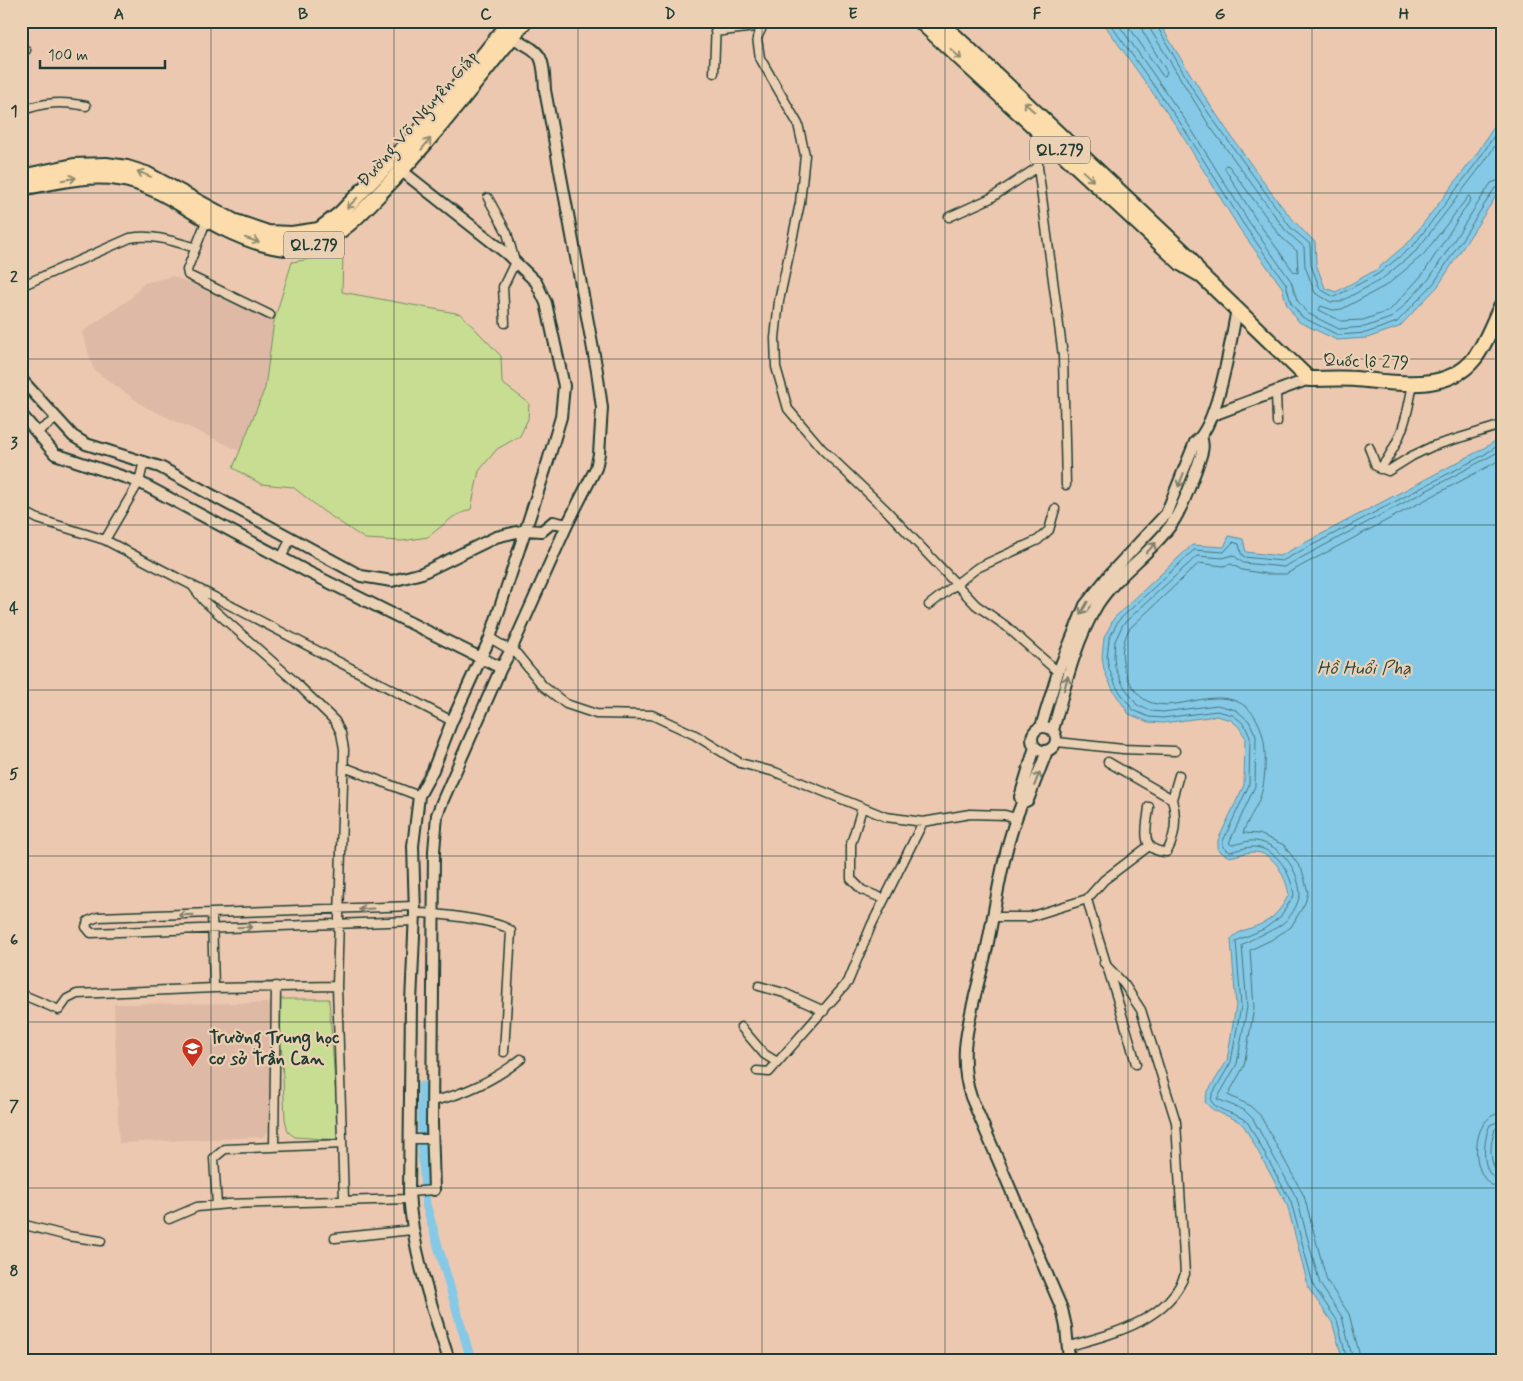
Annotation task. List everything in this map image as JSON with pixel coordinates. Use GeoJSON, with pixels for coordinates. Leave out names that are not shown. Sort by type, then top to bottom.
{"type":"FeatureCollection","features":[{"type":"Feature","properties":{"kind":"highway","name":"Đường Võ Nguyên Giáp"},"geometry":{"type":"LineString","coordinates":[[21,177],[74,166],[106,164],[146,174],[232,221],[268,233],[292,234],[319,230],[340,214],[437,114],[509,30],[525,21]]}},
{"type":"Feature","properties":{"kind":"highway","name":"QL.279"},"geometry":{"type":"LineString","coordinates":[[920,21],[1047,133]]}},
{"type":"Feature","properties":{"kind":"highway","name":"QL.279"},"geometry":{"type":"LineString","coordinates":[[938,21],[1047,133]]}},
{"type":"Feature","properties":{"kind":"highway","name":"Đường Võ Nguyên Giáp"},"geometry":{"type":"LineString","coordinates":[[21,188],[85,176],[120,178],[157,192],[207,219],[259,242],[291,248],[314,245],[332,236],[360,214],[402,171],[509,30]]}},
{"type":"Feature","properties":{"kind":"highway","name":"Quốc lộ 279"},"geometry":{"type":"LineString","coordinates":[[1047,133],[1182,264],[1201,275],[1309,379],[1353,379],[1413,383],[1444,379],[1472,361],[1502,305]]}},
{"type":"Feature","properties":{"kind":"street"},"geometry":{"type":"LineString","coordinates":[[714,73],[716,21]]}},
{"type":"Feature","properties":{"kind":"street"},"geometry":{"type":"LineString","coordinates":[[716,32],[764,23]]}},
{"type":"Feature","properties":{"kind":"street"},"geometry":{"type":"LineString","coordinates":[[764,23],[757,38],[760,58],[798,124],[805,155],[800,203],[779,301],[775,338],[776,367],[784,402],[791,414],[822,448],[956,582],[976,605],[1006,626],[1058,672]]}},
{"type":"Feature","properties":{"kind":"street"},"geometry":{"type":"LineString","coordinates":[[169,1219],[197,1207],[344,1200],[409,1195],[429,1190],[427,1139],[432,1101],[434,851],[437,815],[566,525],[596,468],[599,454],[602,408],[597,371],[545,90],[544,61],[539,54],[509,30]]}},
{"type":"Feature","properties":{"kind":"street"},"geometry":{"type":"LineString","coordinates":[[21,112],[38,104],[50,102],[68,102],[86,106]]}},
{"type":"Feature","properties":{"kind":"street"},"geometry":{"type":"LineString","coordinates":[[1047,133],[1038,167],[1063,356],[1066,485]]}},
{"type":"Feature","properties":{"kind":"street"},"geometry":{"type":"LineString","coordinates":[[949,217],[991,198],[1038,167]]}},
{"type":"Feature","properties":{"kind":"street"},"geometry":{"type":"LineString","coordinates":[[402,171],[515,262],[536,282],[546,303],[564,386],[561,417],[490,638],[452,721],[433,770],[419,796],[413,846],[414,913],[409,1195],[416,1254],[449,1360]]}},
{"type":"Feature","properties":{"kind":"street"},"geometry":{"type":"LineString","coordinates":[[488,198],[508,233],[515,262],[503,287],[505,323]]}},
{"type":"Feature","properties":{"kind":"street"},"geometry":{"type":"LineString","coordinates":[[207,219],[187,270],[188,275],[270,315]]}},
{"type":"Feature","properties":{"kind":"street"},"geometry":{"type":"LineString","coordinates":[[21,286],[130,238],[159,237],[196,248]]}},
{"type":"Feature","properties":{"kind":"street"},"geometry":{"type":"LineString","coordinates":[[1069,1360],[1066,1327],[1054,1288],[966,1082],[966,1046],[993,917],[1016,818],[1022,803],[1020,797],[1035,747],[1032,735],[1041,727],[1058,672],[1085,605],[1109,575],[1166,514],[1195,442],[1201,437],[1213,415],[1237,309]]}},
{"type":"Feature","properties":{"kind":"street"},"geometry":{"type":"LineString","coordinates":[[21,379],[54,420],[72,436],[86,444],[160,467],[361,576],[392,580],[422,573],[496,538],[525,530],[542,531],[553,522],[566,525]]}},
{"type":"Feature","properties":{"kind":"street"},"geometry":{"type":"LineString","coordinates":[[1213,415],[1309,379]]}},
{"type":"Feature","properties":{"kind":"street"},"geometry":{"type":"LineString","coordinates":[[1380,469],[1398,442],[1404,428],[1413,383]]}},
{"type":"Feature","properties":{"kind":"street"},"geometry":{"type":"LineString","coordinates":[[1276,392],[1277,422]]}},
{"type":"Feature","properties":{"kind":"street"},"geometry":{"type":"LineString","coordinates":[[21,414],[40,430],[55,454],[140,478],[501,668]]}},
{"type":"Feature","properties":{"kind":"street"},"geometry":{"type":"LineString","coordinates":[[40,430],[54,420]]}},
{"type":"Feature","properties":{"kind":"street"},"geometry":{"type":"LineString","coordinates":[[1369,447],[1372,458],[1380,469],[1388,471],[1433,446],[1502,426]]}},
{"type":"Feature","properties":{"kind":"street"},"geometry":{"type":"LineString","coordinates":[[1056,742],[1053,730],[1086,626],[1108,592],[1151,548],[1173,522],[1185,499],[1197,466],[1204,444],[1201,437]]}},
{"type":"Feature","properties":{"kind":"street"},"geometry":{"type":"LineString","coordinates":[[105,540],[140,478],[144,462]]}},
{"type":"Feature","properties":{"kind":"street"},"geometry":{"type":"LineString","coordinates":[[929,605],[956,582],[977,568],[1038,540],[1049,530],[1055,509]]}},
{"type":"Feature","properties":{"kind":"street"},"geometry":{"type":"LineString","coordinates":[[21,510],[38,519],[105,540],[452,721]]}},
{"type":"Feature","properties":{"kind":"street"},"geometry":{"type":"LineString","coordinates":[[283,554],[291,539]]}},
{"type":"Feature","properties":{"kind":"street"},"geometry":{"type":"LineString","coordinates":[[191,584],[204,601],[292,679],[335,721],[341,733],[344,767],[338,986],[344,1200]]}},
{"type":"Feature","properties":{"kind":"street"},"geometry":{"type":"LineString","coordinates":[[490,638],[523,659],[543,686],[566,704],[596,714],[652,715],[695,735],[740,763],[775,772],[886,817],[922,822],[970,814],[998,814],[1016,818]]}},
{"type":"Feature","properties":{"kind":"street"},"geometry":{"type":"LineString","coordinates":[[1041,727],[1053,730]]}},
{"type":"Feature","properties":{"kind":"street"},"geometry":{"type":"LineString","coordinates":[[1056,742],[1123,749],[1175,751]]}},
{"type":"Feature","properties":{"kind":"street"},"geometry":{"type":"LineString","coordinates":[[1022,803],[1028,800],[1047,751],[1056,742]]}},
{"type":"Feature","properties":{"kind":"street"},"geometry":{"type":"LineString","coordinates":[[1035,747],[1047,751]]}},
{"type":"Feature","properties":{"kind":"street"},"geometry":{"type":"LineString","coordinates":[[1108,762],[1172,799]]}},
{"type":"Feature","properties":{"kind":"street"},"geometry":{"type":"LineString","coordinates":[[344,767],[419,796]]}},
{"type":"Feature","properties":{"kind":"street"},"geometry":{"type":"LineString","coordinates":[[1149,807],[1145,838],[1149,846],[1158,852],[1167,852],[1170,848],[1175,829],[1175,810],[1172,799],[1179,775]]}},
{"type":"Feature","properties":{"kind":"street"},"geometry":{"type":"LineString","coordinates":[[862,808],[850,844],[851,879],[862,890],[884,899]]}},
{"type":"Feature","properties":{"kind":"street"},"geometry":{"type":"LineString","coordinates":[[757,1071],[769,1072],[848,982],[884,899],[922,822]]}},
{"type":"Feature","properties":{"kind":"street"},"geometry":{"type":"LineString","coordinates":[[993,917],[1029,917],[1087,899],[1104,880],[1149,846]]}},
{"type":"Feature","properties":{"kind":"street"},"geometry":{"type":"LineString","coordinates":[[1087,899],[1104,962],[1125,1018],[1136,1064]]}},
{"type":"Feature","properties":{"kind":"street"},"geometry":{"type":"LineString","coordinates":[[414,913],[339,924],[90,933],[86,927],[88,921],[98,917],[340,910],[433,913],[501,925],[511,931],[504,1052]]}},
{"type":"Feature","properties":{"kind":"street"},"geometry":{"type":"LineString","coordinates":[[212,914],[214,988]]}},
{"type":"Feature","properties":{"kind":"street"},"geometry":{"type":"LineString","coordinates":[[1069,1346],[1125,1330],[1139,1322],[1168,1301],[1180,1288],[1185,1274],[1176,1122],[1141,1010],[1124,984],[1104,962]]}},
{"type":"Feature","properties":{"kind":"street"},"geometry":{"type":"LineString","coordinates":[[21,994],[59,1010],[67,999],[77,994],[276,986],[338,986]]}},
{"type":"Feature","properties":{"kind":"street"},"geometry":{"type":"LineString","coordinates":[[274,1147],[276,986]]}},
{"type":"Feature","properties":{"kind":"street"},"geometry":{"type":"LineString","coordinates":[[759,986],[784,993],[824,1011]]}},
{"type":"Feature","properties":{"kind":"street"},"geometry":{"type":"LineString","coordinates":[[741,1027],[764,1054],[777,1062]]}},
{"type":"Feature","properties":{"kind":"street"},"geometry":{"type":"LineString","coordinates":[[432,1101],[446,1098],[474,1087],[521,1059]]}},
{"type":"Feature","properties":{"kind":"street"},"geometry":{"type":"LineString","coordinates":[[410,1139],[427,1139]]}},
{"type":"Feature","properties":{"kind":"street"},"geometry":{"type":"LineString","coordinates":[[217,1205],[214,1158],[225,1149],[342,1144]]}},
{"type":"Feature","properties":{"kind":"street"},"geometry":{"type":"LineString","coordinates":[[21,1224],[60,1234],[101,1241]]}},
{"type":"Feature","properties":{"kind":"street"},"geometry":{"type":"LineString","coordinates":[[335,1238],[412,1230]]}},
{"type":"Feature","properties":{"kind":"shaded area"},"geometry":{"type":"Polygon","coordinates":[[[173,276],[274,321],[265,388],[240,451],[145,407],[94,370],[82,332],[130,299],[144,283],[173,276]]]}},
{"type":"Feature","properties":{"kind":"shaded area","name":"Trường Trung học cơ sở Trần Can"},"geometry":{"type":"Polygon","coordinates":[[[271,1003],[268,1131],[263,1137],[119,1143],[114,1004],[271,1003]]]}},
{"type":"Feature","properties":{"kind":"green space"},"geometry":{"type":"Polygon","coordinates":[[[343,254],[342,292],[461,314],[501,356],[502,383],[529,403],[528,419],[520,436],[497,449],[479,471],[471,509],[453,517],[428,537],[402,541],[365,539],[323,511],[293,487],[261,484],[233,468],[265,388],[274,321],[292,262],[343,254]]]}},
{"type":"Feature","properties":{"kind":"green space"},"geometry":{"type":"Polygon","coordinates":[[[279,999],[329,999],[339,1140],[295,1137],[288,1132],[285,1119],[279,999]]]}},
{"type":"Feature","properties":{"kind":"water"},"geometry":{"type":"Polygon","coordinates":[[[1102,21],[1158,21],[1202,93],[1272,194],[1315,242],[1316,264],[1325,288],[1336,292],[1376,270],[1409,242],[1476,155],[1502,114],[1502,187],[1438,286],[1399,327],[1367,338],[1337,340],[1299,322],[1287,305],[1282,287],[1239,228],[1177,127],[1102,21]]]}},
{"type":"Feature","properties":{"kind":"water","name":"Hồ Huổi Phạ"},"geometry":{"type":"Polygon","coordinates":[[[1502,437],[1502,1126],[1496,1150],[1502,1174],[1502,1360],[1343,1360],[1332,1322],[1309,1289],[1287,1204],[1244,1126],[1235,1119],[1209,1107],[1205,1102],[1207,1093],[1227,1061],[1236,1005],[1231,939],[1240,932],[1269,920],[1289,894],[1278,866],[1267,856],[1253,852],[1229,857],[1218,850],[1218,840],[1244,785],[1245,737],[1239,727],[1231,720],[1216,716],[1163,723],[1148,722],[1129,714],[1113,690],[1104,670],[1102,656],[1104,638],[1114,618],[1192,545],[1224,547],[1229,536],[1243,539],[1246,552],[1280,556],[1502,437]]]}},
{"type":"Feature","properties":{"kind":"waterway"},"geometry":{"type":"LineString","coordinates":[[422,1086],[422,1151],[426,1204],[471,1360]]}},
{"type":"Feature","properties":{"kind":"place","name":"Trường Trung học cơ sở Trần Can"},"geometry":{"type":"Point","coordinates":[193,1067]}}]}
